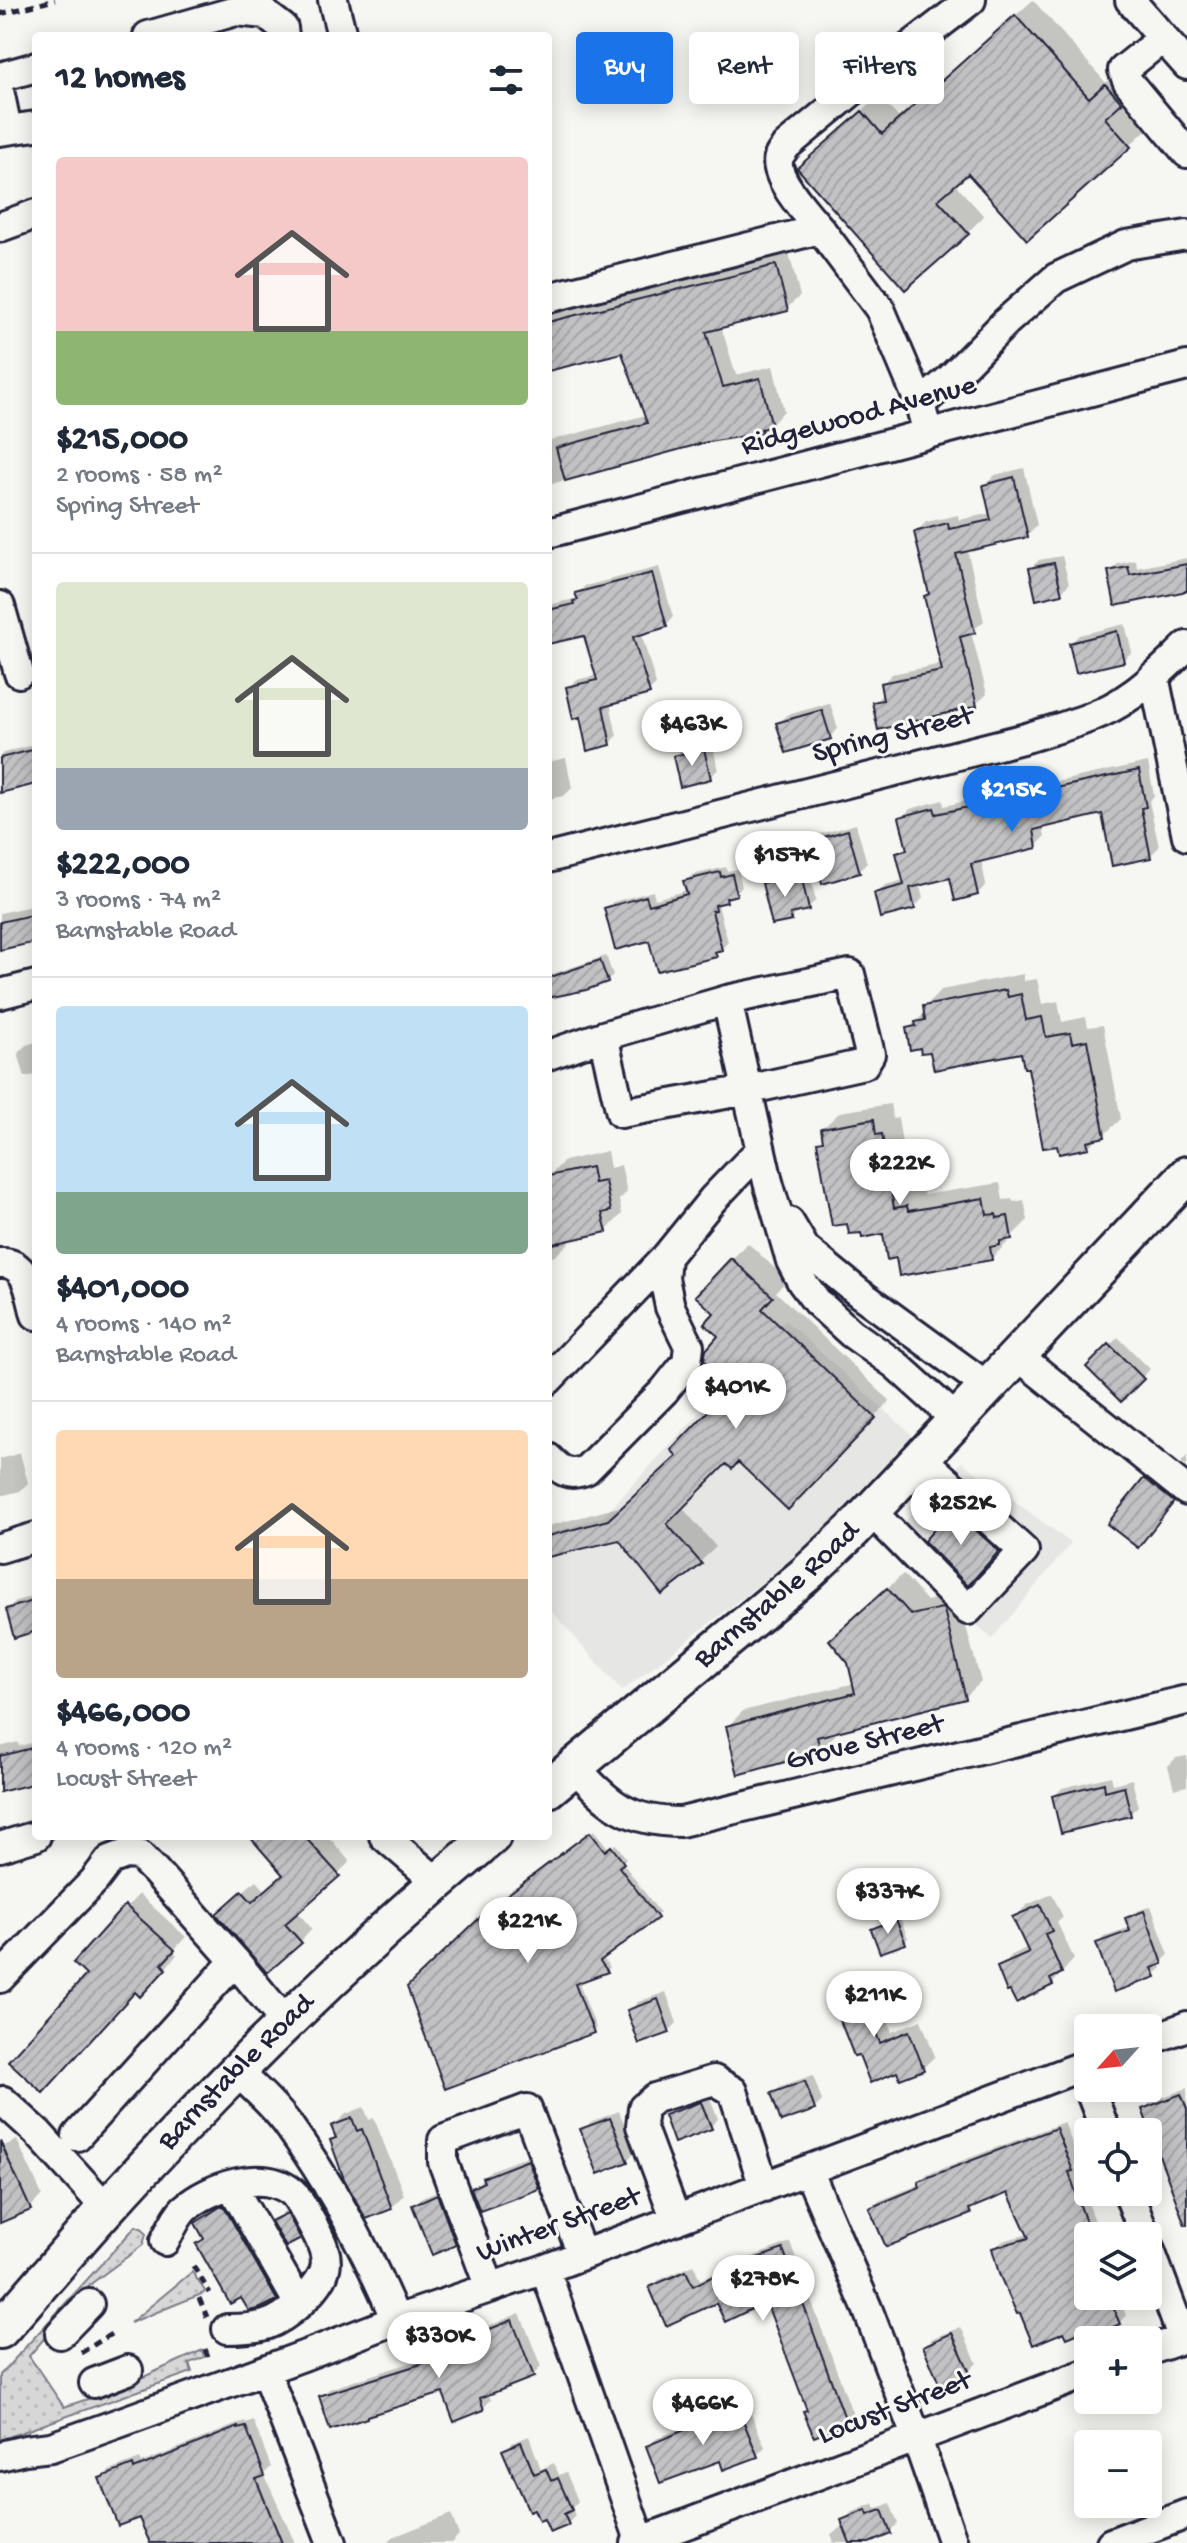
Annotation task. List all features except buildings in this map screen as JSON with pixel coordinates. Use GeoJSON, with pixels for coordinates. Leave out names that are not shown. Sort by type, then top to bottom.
{"type":"FeatureCollection","features":[{"type":"Feature","properties":{"kind":"main road","name":"Barnstable Road"},"geometry":{"type":"LineString","coordinates":[[561,1778],[805,1575],[871,1511],[1187,1175]]}},
{"type":"Feature","properties":{"kind":"main road","name":"Barnstable Road"},"geometry":{"type":"LineString","coordinates":[[0,2330],[107,2209],[286,2023],[437,1882],[487,1840]]}},
{"type":"Feature","properties":{"kind":"street"},"geometry":{"type":"LineString","coordinates":[[333,0],[341,32]]}},
{"type":"Feature","properties":{"kind":"street"},"geometry":{"type":"LineString","coordinates":[[928,434],[920,404],[880,309],[784,183],[778,168],[779,157],[786,146],[851,92],[971,0]]}},
{"type":"Feature","properties":{"kind":"street"},"geometry":{"type":"LineString","coordinates":[[1130,0],[1187,65]]}},
{"type":"Feature","properties":{"kind":"street"},"geometry":{"type":"LineString","coordinates":[[162,32],[236,11],[265,14],[283,28],[284,32]]}},
{"type":"Feature","properties":{"kind":"street"},"geometry":{"type":"LineString","coordinates":[[1163,38],[1123,70],[1128,82],[1187,153]]}},
{"type":"Feature","properties":{"kind":"street"},"geometry":{"type":"LineString","coordinates":[[0,77],[32,68]]}},
{"type":"Feature","properties":{"kind":"street"},"geometry":{"type":"LineString","coordinates":[[0,95],[3,130],[32,126]]}},
{"type":"Feature","properties":{"kind":"street"},"geometry":{"type":"LineString","coordinates":[[0,227],[32,215]]}},
{"type":"Feature","properties":{"kind":"street"},"geometry":{"type":"LineString","coordinates":[[552,297],[820,229]]}},
{"type":"Feature","properties":{"kind":"street"},"geometry":{"type":"LineString","coordinates":[[920,404],[1056,278],[1126,245],[1187,235]]}},
{"type":"Feature","properties":{"kind":"street","name":"Ridgewood Avenue"},"geometry":{"type":"LineString","coordinates":[[552,532],[1187,366]]}},
{"type":"Feature","properties":{"kind":"street"},"geometry":{"type":"LineString","coordinates":[[1,610],[18,673]]}},
{"type":"Feature","properties":{"kind":"street","name":"Spring Street"},"geometry":{"type":"LineString","coordinates":[[552,857],[1026,738],[1105,710],[1130,696],[1187,646]]}},
{"type":"Feature","properties":{"kind":"street"},"geometry":{"type":"LineString","coordinates":[[1154,676],[1187,836]]}},
{"type":"Feature","properties":{"kind":"street"},"geometry":{"type":"LineString","coordinates":[[552,1054],[603,1036],[727,1000],[850,974],[870,1054],[864,1064],[621,1113],[603,1036]]}},
{"type":"Feature","properties":{"kind":"street"},"geometry":{"type":"LineString","coordinates":[[0,994],[32,986]]}},
{"type":"Feature","properties":{"kind":"street"},"geometry":{"type":"LineString","coordinates":[[727,1000],[768,1182],[791,1261],[802,1282],[817,1302],[851,1333],[896,1365],[957,1420]]}},
{"type":"Feature","properties":{"kind":"street"},"geometry":{"type":"LineString","coordinates":[[552,1376],[666,1257],[713,1199],[760,1150]]}},
{"type":"Feature","properties":{"kind":"street"},"geometry":{"type":"LineString","coordinates":[[768,1182],[805,1249],[859,1293],[988,1387]]}},
{"type":"Feature","properties":{"kind":"street"},"geometry":{"type":"LineString","coordinates":[[552,1462],[563,1473],[576,1474],[586,1470],[664,1391],[687,1362],[689,1346],[670,1307],[664,1278],[666,1257]]}},
{"type":"Feature","properties":{"kind":"street"},"geometry":{"type":"LineString","coordinates":[[0,1263],[15,1265],[23,1272],[32,1302]]}},
{"type":"Feature","properties":{"kind":"street"},"geometry":{"type":"LineString","coordinates":[[1017,1355],[1187,1491]]}},
{"type":"Feature","properties":{"kind":"street"},"geometry":{"type":"LineString","coordinates":[[871,1511],[968,1610],[1024,1551],[921,1458]]}},
{"type":"Feature","properties":{"kind":"street"},"geometry":{"type":"LineString","coordinates":[[0,1548],[32,1538]]}},
{"type":"Feature","properties":{"kind":"street","name":"Grove Street"},"geometry":{"type":"LineString","coordinates":[[561,1778],[604,1796],[626,1812],[656,1822],[681,1822],[1187,1700]]}},
{"type":"Feature","properties":{"kind":"street"},"geometry":{"type":"LineString","coordinates":[[0,1847],[32,1837]]}},
{"type":"Feature","properties":{"kind":"street"},"geometry":{"type":"LineString","coordinates":[[389,1840],[437,1882]]}},
{"type":"Feature","properties":{"kind":"street"},"geometry":{"type":"LineString","coordinates":[[0,1978],[94,1881],[110,1860],[126,1854],[139,1855],[235,1961],[286,2023]]}},
{"type":"Feature","properties":{"kind":"street"},"geometry":{"type":"LineString","coordinates":[[77,2136],[235,1961]]}},
{"type":"Feature","properties":{"kind":"street"},"geometry":{"type":"LineString","coordinates":[[1162,2036],[1187,2026]]}},
{"type":"Feature","properties":{"kind":"street"},"geometry":{"type":"LineString","coordinates":[[238,2072],[289,2125],[327,2185],[376,2274],[396,2320]]}},
{"type":"Feature","properties":{"kind":"street"},"geometry":{"type":"LineString","coordinates":[[676,2220],[641,2126],[643,2108],[655,2098],[714,2080],[733,2091],[764,2187]]}},
{"type":"Feature","properties":{"kind":"street","name":"Winter Street"},"geometry":{"type":"LineString","coordinates":[[0,2456],[51,2447],[396,2320],[545,2269],[808,2170],[1074,2080]]}},
{"type":"Feature","properties":{"kind":"street"},"geometry":{"type":"LineString","coordinates":[[0,2102],[3,2101],[37,2132],[107,2209]]}},
{"type":"Feature","properties":{"kind":"street"},"geometry":{"type":"LineString","coordinates":[[490,2288],[443,2162],[443,2140],[527,2109],[582,2254]]}},
{"type":"Feature","properties":{"kind":"street"},"geometry":{"type":"LineString","coordinates":[[808,2170],[867,2308],[953,2543]]}},
{"type":"Feature","properties":{"kind":"street"},"geometry":{"type":"LineString","coordinates":[[238,2183],[311,2289]]}},
{"type":"Feature","properties":{"kind":"street"},"geometry":{"type":"LineString","coordinates":[[165,2241],[182,2211],[212,2192],[238,2183],[276,2184],[297,2197],[326,2255],[311,2289],[277,2321],[260,2328],[218,2325]]}},
{"type":"Feature","properties":{"kind":"street"},"geometry":{"type":"LineString","coordinates":[[545,2269],[639,2542]]}},
{"type":"Feature","properties":{"kind":"street"},"geometry":{"type":"LineString","coordinates":[[1162,2280],[1185,2338],[1162,2346]]}},
{"type":"Feature","properties":{"kind":"street"},"geometry":{"type":"LineString","coordinates":[[67,2346],[89,2304]]}},
{"type":"Feature","properties":{"kind":"street"},"geometry":{"type":"LineString","coordinates":[[94,2383],[128,2370]]}},
{"type":"Feature","properties":{"kind":"street"},"geometry":{"type":"LineString","coordinates":[[265,2370],[332,2543]]}},
{"type":"Feature","properties":{"kind":"street","name":"Locust Street"},"geometry":{"type":"LineString","coordinates":[[639,2542],[1074,2378]]}},
{"type":"Feature","properties":{"kind":"street","name":"Winter Street"},"geometry":{"type":"LineString","coordinates":[[0,2472],[29,2463],[51,2447]]}},
{"type":"Feature","properties":{"kind":"street"},"geometry":{"type":"LineString","coordinates":[[1111,2543],[1187,2514]]}},
{"type":"Feature","properties":{"kind":"path"},"geometry":{"type":"LineString","coordinates":[[0,14],[55,0]]}},
{"type":"Feature","properties":{"kind":"path"},"geometry":{"type":"LineString","coordinates":[[193,2266],[206,2280],[210,2293]]}},
{"type":"Feature","properties":{"kind":"path"},"geometry":{"type":"LineString","coordinates":[[199,2298],[218,2325]]}},
{"type":"Feature","properties":{"kind":"path"},"geometry":{"type":"LineString","coordinates":[[67,2346],[111,2334]]}},
{"type":"Feature","properties":{"kind":"shaded area"},"geometry":{"type":"Polygon","coordinates":[[[785,1320],[912,1435],[808,1547],[622,1691],[552,1612],[552,1533],[604,1516],[785,1320]]]}},
{"type":"Feature","properties":{"kind":"shaded area"},"geometry":{"type":"Polygon","coordinates":[[[962,1462],[1071,1543],[992,1639],[888,1539],[962,1462]]]}},
{"type":"Feature","properties":{"kind":"shaded area"},"geometry":{"type":"Polygon","coordinates":[[[136,2226],[146,2234],[143,2245],[92,2283],[29,2356],[64,2407],[117,2389],[203,2350],[205,2357],[189,2363],[192,2372],[0,2440],[0,2375],[136,2226]]]}},
{"type":"Feature","properties":{"kind":"shaded area"},"geometry":{"type":"Polygon","coordinates":[[[192,2272],[204,2293],[130,2323],[192,2272]]]}}]}
